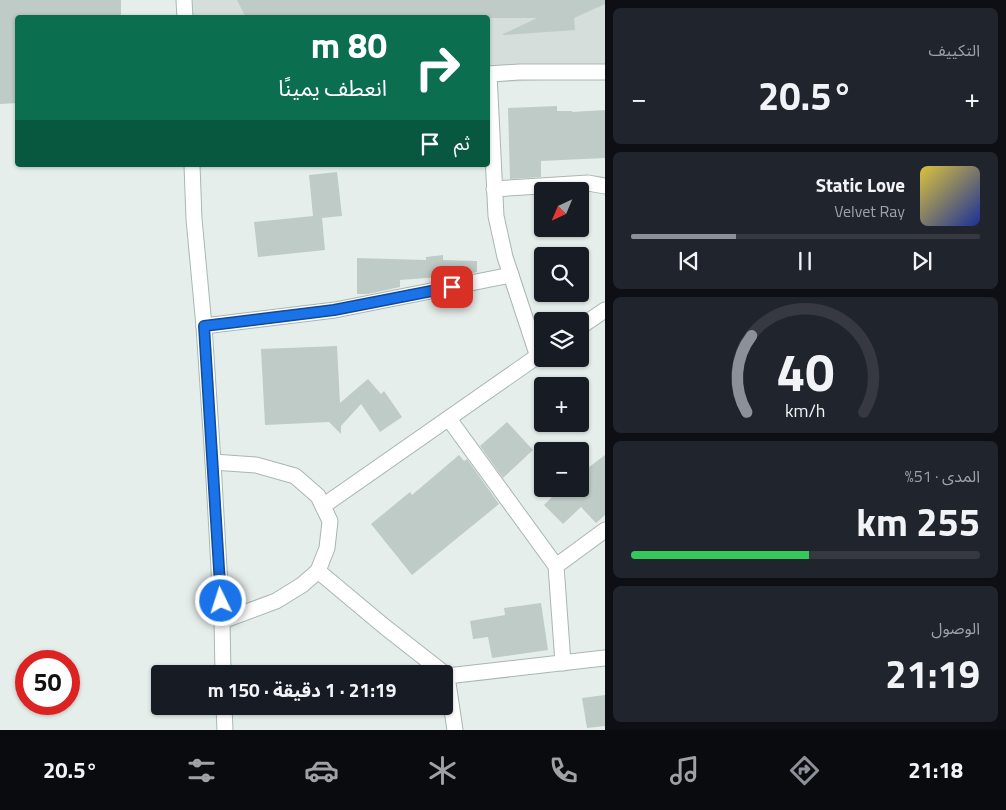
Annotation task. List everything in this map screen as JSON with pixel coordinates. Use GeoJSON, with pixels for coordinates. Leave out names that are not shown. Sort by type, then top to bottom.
{"type":"FeatureCollection","features":[{"type":"Feature","properties":{"kind":"street"},"geometry":{"type":"LineString","coordinates":[[184,0],[185,15]]}},
{"type":"Feature","properties":{"kind":"street"},"geometry":{"type":"LineString","coordinates":[[490,74],[605,72]]}},
{"type":"Feature","properties":{"kind":"street"},"geometry":{"type":"LineString","coordinates":[[490,112],[496,216],[505,257],[534,338]]}},
{"type":"Feature","properties":{"kind":"street"},"geometry":{"type":"LineString","coordinates":[[192,167],[194,219],[204,326],[222,621],[223,665]]}},
{"type":"Feature","properties":{"kind":"street"},"geometry":{"type":"LineString","coordinates":[[494,189],[588,183],[605,186]]}},
{"type":"Feature","properties":{"kind":"street"},"geometry":{"type":"LineString","coordinates":[[204,326],[334,310],[511,275]]}},
{"type":"Feature","properties":{"kind":"street"},"geometry":{"type":"LineString","coordinates":[[589,321],[605,310]]}},
{"type":"Feature","properties":{"kind":"street"},"geometry":{"type":"LineString","coordinates":[[323,506],[534,359]]}},
{"type":"Feature","properties":{"kind":"street"},"geometry":{"type":"LineString","coordinates":[[449,419],[556,566],[562,663]]}},
{"type":"Feature","properties":{"kind":"street"},"geometry":{"type":"LineString","coordinates":[[212,462],[256,465],[295,476],[318,496],[330,521],[327,548],[318,571],[302,585],[276,601],[222,621]]}},
{"type":"Feature","properties":{"kind":"street"},"geometry":{"type":"LineString","coordinates":[[556,566],[605,530]]}},
{"type":"Feature","properties":{"kind":"street"},"geometry":{"type":"LineString","coordinates":[[318,571],[434,665]]}},
{"type":"Feature","properties":{"kind":"street"},"geometry":{"type":"LineString","coordinates":[[453,674],[605,658]]}},
{"type":"Feature","properties":{"kind":"street"},"geometry":{"type":"LineString","coordinates":[[224,715],[225,730]]}},
{"type":"Feature","properties":{"kind":"street"},"geometry":{"type":"LineString","coordinates":[[453,715],[455,730]]}},
{"type":"Feature","properties":{"kind":"shaded area"},"geometry":{"type":"Polygon","coordinates":[[[183,0],[605,0],[605,77],[490,83],[490,15],[184,15],[183,0]]]}},
{"type":"Feature","properties":{"kind":"building"},"geometry":{"type":"Polygon","coordinates":[[[0,0],[121,0],[121,15],[15,15],[15,103],[0,104],[0,0]]]}},
{"type":"Feature","properties":{"kind":"building"},"geometry":{"type":"Polygon","coordinates":[[[237,0],[605,0],[605,4],[574,18],[575,30],[503,35],[537,18],[490,18],[490,15],[244,15],[237,0]]]}},
{"type":"Feature","properties":{"kind":"building"},"geometry":{"type":"Polygon","coordinates":[[[557,106],[557,111],[605,110],[605,158],[541,161],[541,177],[510,179],[508,108],[557,106]]]}},
{"type":"Feature","properties":{"kind":"building"},"geometry":{"type":"Polygon","coordinates":[[[337,172],[342,216],[322,218],[325,250],[258,257],[254,222],[313,216],[309,175],[337,172]]]}},
{"type":"Feature","properties":{"kind":"building"},"geometry":{"type":"Polygon","coordinates":[[[443,255],[443,260],[477,261],[477,272],[465,275],[400,280],[400,287],[368,294],[357,294],[357,258],[426,260],[426,257],[443,255]]]}},
{"type":"Feature","properties":{"kind":"building"},"geometry":{"type":"Polygon","coordinates":[[[337,346],[340,403],[368,379],[381,394],[384,391],[402,417],[380,432],[361,404],[341,426],[341,434],[329,422],[265,425],[261,349],[337,346]]]}},
{"type":"Feature","properties":{"kind":"building"},"geometry":{"type":"Polygon","coordinates":[[[507,422],[533,450],[503,478],[480,446],[507,422]]]}},
{"type":"Feature","properties":{"kind":"building"},"geometry":{"type":"Polygon","coordinates":[[[459,455],[464,461],[467,459],[499,504],[412,575],[371,524],[410,492],[412,495],[459,455]]]}},
{"type":"Feature","properties":{"kind":"building"},"geometry":{"type":"Polygon","coordinates":[[[605,455],[605,515],[596,523],[581,507],[563,524],[544,505],[552,497],[589,497],[589,467],[605,455]]]}},
{"type":"Feature","properties":{"kind":"building"},"geometry":{"type":"Polygon","coordinates":[[[541,603],[548,650],[492,658],[488,637],[473,639],[470,621],[505,615],[504,608],[541,603]]]}},
{"type":"Feature","properties":{"kind":"building"},"geometry":{"type":"Polygon","coordinates":[[[605,695],[605,726],[587,728],[582,698],[605,695]]]}},
{"type":"Feature","properties":{"kind":"route"},"geometry":{"type":"LineString","coordinates":[[221,601],[204,326],[334,310],[452,287]]}}]}
